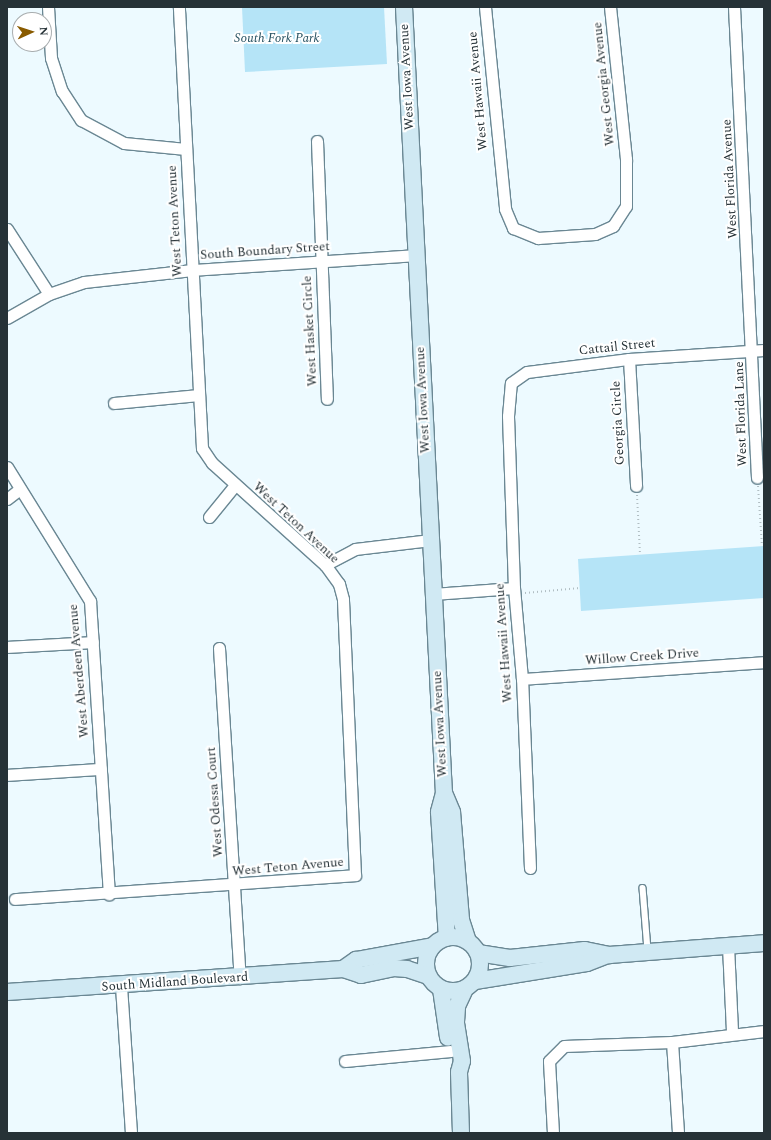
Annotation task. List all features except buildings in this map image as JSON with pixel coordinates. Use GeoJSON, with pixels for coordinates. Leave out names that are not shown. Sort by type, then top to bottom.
{"type":"FeatureCollection","features":[{"type":"Feature","properties":{"kind":"street"},"geometry":{"type":"LineString","coordinates":[[48,7],[51,58],[62,90],[81,120],[124,142],[186,149]]}},
{"type":"Feature","properties":{"kind":"street","name":"West Teton Avenue"},"geometry":{"type":"LineString","coordinates":[[16,899],[109,894],[355,876],[343,599],[339,584],[325,565],[235,485],[212,463],[202,448],[179,7]]}},
{"type":"Feature","properties":{"kind":"street"},"geometry":{"type":"LineString","coordinates":[[404,7],[411,7]]}},
{"type":"Feature","properties":{"kind":"street","name":"West Iowa Avenue"},"geometry":{"type":"LineString","coordinates":[[404,7],[415,255],[444,793],[439,812],[447,938]]}},
{"type":"Feature","properties":{"kind":"street","name":"West Hawaii Avenue"},"geometry":{"type":"LineString","coordinates":[[485,7],[500,173],[505,209],[513,228],[538,238],[595,234],[613,226],[626,206],[626,159]]}},
{"type":"Feature","properties":{"kind":"street","name":"West Georgia Avenue"},"geometry":{"type":"LineString","coordinates":[[610,7],[626,159]]}},
{"type":"Feature","properties":{"kind":"street","name":"West Florida Avenue"},"geometry":{"type":"LineString","coordinates":[[734,7],[759,350]]}},
{"type":"Feature","properties":{"kind":"street","name":"West Hasket Circle"},"geometry":{"type":"LineString","coordinates":[[317,141],[327,399]]}},
{"type":"Feature","properties":{"kind":"street"},"geometry":{"type":"LineString","coordinates":[[7,229],[50,294]]}},
{"type":"Feature","properties":{"kind":"street","name":"South Boundary Street"},"geometry":{"type":"LineString","coordinates":[[7,318],[50,294],[84,282],[192,270],[415,255]]}},
{"type":"Feature","properties":{"kind":"street","name":"Cattail Street"},"geometry":{"type":"LineString","coordinates":[[508,416],[511,383],[527,372],[629,359],[759,350]]}},
{"type":"Feature","properties":{"kind":"street","name":"West Florida Lane"},"geometry":{"type":"LineString","coordinates":[[758,477],[759,350]]}},
{"type":"Feature","properties":{"kind":"street","name":"Georgia Circle"},"geometry":{"type":"LineString","coordinates":[[629,359],[636,486]]}},
{"type":"Feature","properties":{"kind":"street"},"geometry":{"type":"LineString","coordinates":[[114,404],[199,395]]}},
{"type":"Feature","properties":{"kind":"street","name":"West Hawaii Avenue"},"geometry":{"type":"LineString","coordinates":[[508,416],[514,591],[522,679],[530,868]]}},
{"type":"Feature","properties":{"kind":"street","name":"West Aberdeen Avenue"},"geometry":{"type":"LineString","coordinates":[[7,467],[90,602],[109,894]]}},
{"type":"Feature","properties":{"kind":"street"},"geometry":{"type":"LineString","coordinates":[[209,517],[235,485]]}},
{"type":"Feature","properties":{"kind":"street"},"geometry":{"type":"LineString","coordinates":[[7,499],[20,489]]}},
{"type":"Feature","properties":{"kind":"street"},"geometry":{"type":"LineString","coordinates":[[325,565],[355,549],[430,540]]}},
{"type":"Feature","properties":{"kind":"street"},"geometry":{"type":"LineString","coordinates":[[433,594],[514,591]]}},
{"type":"Feature","properties":{"kind":"street"},"geometry":{"type":"LineString","coordinates":[[7,647],[93,642]]}},
{"type":"Feature","properties":{"kind":"street","name":"West Odessa Court"},"geometry":{"type":"LineString","coordinates":[[219,648],[240,978]]}},
{"type":"Feature","properties":{"kind":"street","name":"Willow Creek Drive"},"geometry":{"type":"LineString","coordinates":[[522,679],[764,662]]}},
{"type":"Feature","properties":{"kind":"street"},"geometry":{"type":"LineString","coordinates":[[7,775],[101,769]]}},
{"type":"Feature","properties":{"kind":"street","name":"West Iowa Avenue"},"geometry":{"type":"LineString","coordinates":[[444,793],[452,812],[461,920],[473,947]]}},
{"type":"Feature","properties":{"kind":"street"},"geometry":{"type":"LineString","coordinates":[[459,1072],[451,1051],[441,989],[428,976],[426,958],[433,946],[447,938],[510,958],[585,950],[609,955]]}},
{"type":"Feature","properties":{"kind":"street"},"geometry":{"type":"LineString","coordinates":[[441,989],[587,963],[609,955],[764,943]]}},
{"type":"Feature","properties":{"kind":"street","name":"South Midland Boulevard"},"geometry":{"type":"LineString","coordinates":[[343,969],[356,960],[433,946]]}},
{"type":"Feature","properties":{"kind":"street"},"geometry":{"type":"LineString","coordinates":[[728,946],[732,1032]]}},
{"type":"Feature","properties":{"kind":"street"},"geometry":{"type":"LineString","coordinates":[[461,1133],[459,1072],[462,1061],[456,1022],[457,1006],[481,963],[473,947]]}},
{"type":"Feature","properties":{"kind":"street","name":"South Midland Boulevard"},"geometry":{"type":"LineString","coordinates":[[7,992],[240,978],[343,969],[361,975],[407,969],[428,976]]}},
{"type":"Feature","properties":{"kind":"street"},"geometry":{"type":"LineString","coordinates":[[121,986],[131,1133]]}},
{"type":"Feature","properties":{"kind":"street"},"geometry":{"type":"LineString","coordinates":[[553,1133],[549,1061],[564,1046],[672,1042],[732,1032],[764,1031]]}},
{"type":"Feature","properties":{"kind":"street"},"geometry":{"type":"LineString","coordinates":[[672,1042],[678,1133]]}},
{"type":"Feature","properties":{"kind":"street"},"geometry":{"type":"LineString","coordinates":[[345,1061],[451,1051]]}},
{"type":"Feature","properties":{"kind":"lane"},"geometry":{"type":"LineString","coordinates":[[642,888],[648,952]]}},
{"type":"Feature","properties":{"kind":"path"},"geometry":{"type":"LineString","coordinates":[[758,477],[762,546]]}},
{"type":"Feature","properties":{"kind":"path"},"geometry":{"type":"LineString","coordinates":[[636,486],[640,555]]}},
{"type":"Feature","properties":{"kind":"path"},"geometry":{"type":"LineString","coordinates":[[514,591],[580,588]]}},
{"type":"Feature","properties":{"kind":"green space","name":"South Fork Park"},"geometry":{"type":"Polygon","coordinates":[[[242,7],[384,7],[387,64],[245,72],[242,7]]]}},
{"type":"Feature","properties":{"kind":"green space"},"geometry":{"type":"Polygon","coordinates":[[[764,546],[764,598],[581,611],[578,559],[764,546]]]}}]}
